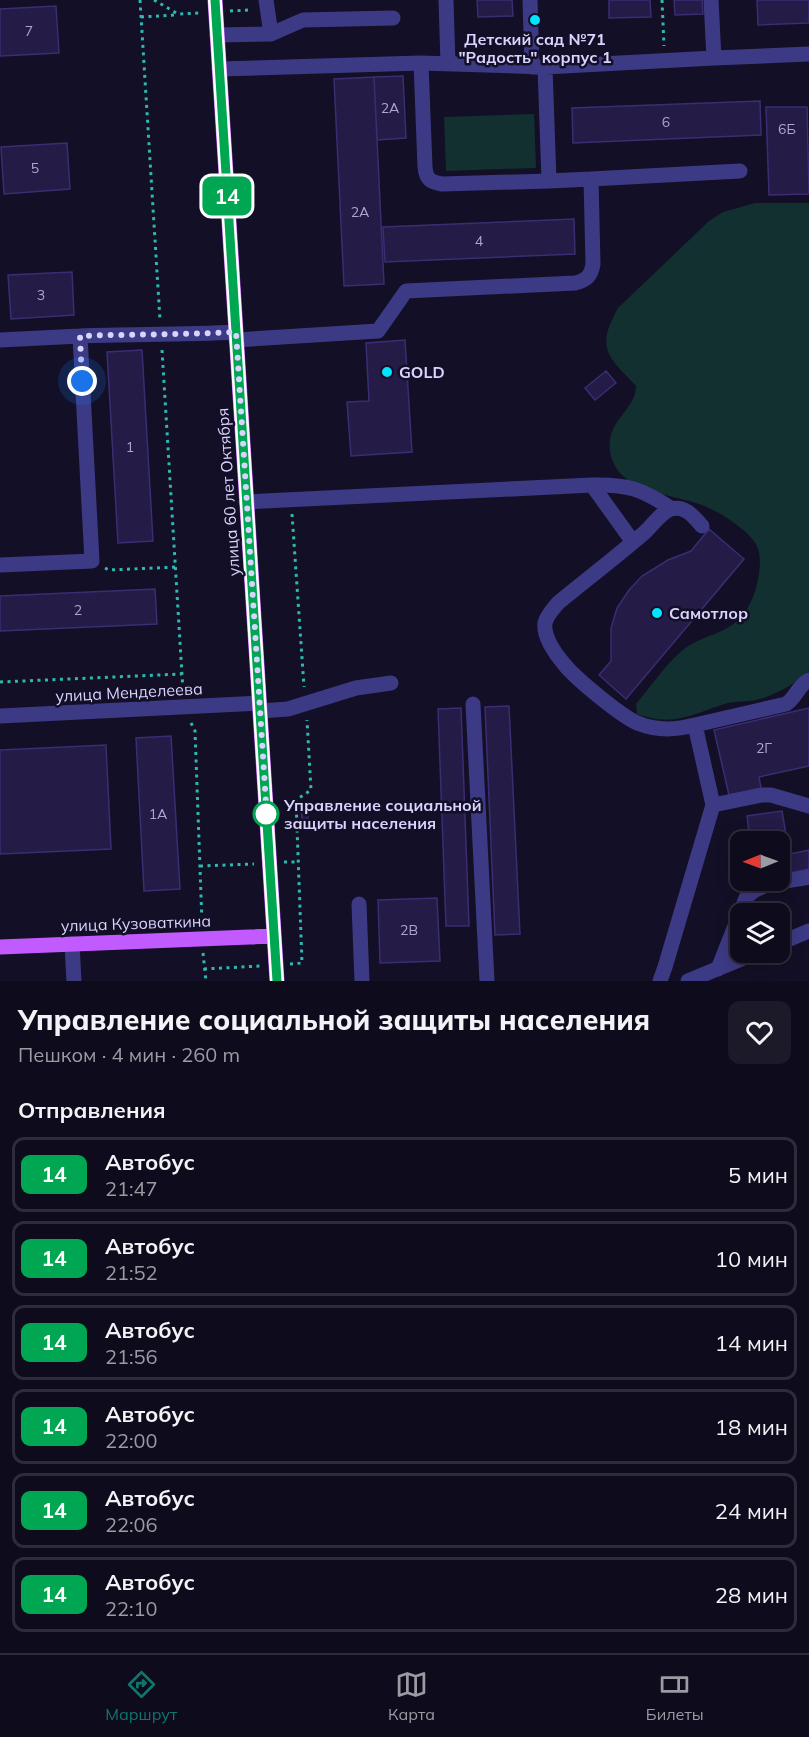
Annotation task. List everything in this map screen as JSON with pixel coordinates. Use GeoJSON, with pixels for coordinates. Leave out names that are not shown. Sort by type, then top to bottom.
{"type":"FeatureCollection","features":[{"type":"Feature","properties":{"kind":"main road","name":"улица 60 лет Октября"},"geometry":{"type":"LineString","coordinates":[[215,0],[276,973]]}},
{"type":"Feature","properties":{"kind":"main road","name":"улица Кузоваткина"},"geometry":{"type":"LineString","coordinates":[[0,947],[274,936]]}},
{"type":"Feature","properties":{"kind":"street"},"geometry":{"type":"LineString","coordinates":[[266,0],[271,34]]}},
{"type":"Feature","properties":{"kind":"street"},"geometry":{"type":"LineString","coordinates":[[446,0],[448,64]]}},
{"type":"Feature","properties":{"kind":"street"},"geometry":{"type":"LineString","coordinates":[[530,0],[549,181]]}},
{"type":"Feature","properties":{"kind":"street"},"geometry":{"type":"LineString","coordinates":[[711,0],[714,58]]}},
{"type":"Feature","properties":{"kind":"street"},"geometry":{"type":"LineString","coordinates":[[217,35],[271,34],[303,20],[393,18]]}},
{"type":"Feature","properties":{"kind":"street"},"geometry":{"type":"LineString","coordinates":[[219,69],[421,63],[538,67],[809,54]]}},
{"type":"Feature","properties":{"kind":"street"},"geometry":{"type":"LineString","coordinates":[[421,63],[425,167],[426,176],[432,183],[549,181],[740,171]]}},
{"type":"Feature","properties":{"kind":"street"},"geometry":{"type":"LineString","coordinates":[[0,340],[136,333],[236,336],[378,331],[406,291],[585,281],[591,274],[593,264],[591,179]]}},
{"type":"Feature","properties":{"kind":"street"},"geometry":{"type":"LineString","coordinates":[[0,566],[92,561],[80,336]]}},
{"type":"Feature","properties":{"kind":"street"},"geometry":{"type":"LineString","coordinates":[[246,502],[615,484],[651,495],[672,509]]}},
{"type":"Feature","properties":{"kind":"street"},"geometry":{"type":"LineString","coordinates":[[592,485],[633,542]]}},
{"type":"Feature","properties":{"kind":"street"},"geometry":{"type":"LineString","coordinates":[[702,526],[690,513],[681,508],[672,509],[663,514],[633,542],[558,603],[548,615],[545,623],[546,633],[555,652],[565,666],[626,717],[656,728],[680,729],[786,704],[790,702],[802,684],[809,680]]}},
{"type":"Feature","properties":{"kind":"street","name":"улица Менделеева"},"geometry":{"type":"LineString","coordinates":[[0,716],[259,707],[288,709],[356,688],[391,683]]}},
{"type":"Feature","properties":{"kind":"street"},"geometry":{"type":"LineString","coordinates":[[473,704],[487,981]]}},
{"type":"Feature","properties":{"kind":"street"},"geometry":{"type":"LineString","coordinates":[[660,981],[713,805],[695,725]]}},
{"type":"Feature","properties":{"kind":"street"},"geometry":{"type":"LineString","coordinates":[[713,805],[771,795],[809,806]]}},
{"type":"Feature","properties":{"kind":"street"},"geometry":{"type":"LineString","coordinates":[[718,969],[746,898],[751,892],[761,887],[809,877]]}},
{"type":"Feature","properties":{"kind":"street"},"geometry":{"type":"LineString","coordinates":[[359,904],[362,981]]}},
{"type":"Feature","properties":{"kind":"street"},"geometry":{"type":"LineString","coordinates":[[790,939],[809,931]]}},
{"type":"Feature","properties":{"kind":"street"},"geometry":{"type":"LineString","coordinates":[[72,944],[74,981]]}},
{"type":"Feature","properties":{"kind":"street"},"geometry":{"type":"LineString","coordinates":[[688,981],[732,963]]}},
{"type":"Feature","properties":{"kind":"path"},"geometry":{"type":"LineString","coordinates":[[662,0],[664,60]]}},
{"type":"Feature","properties":{"kind":"path"},"geometry":{"type":"LineString","coordinates":[[141,17],[178,14]]}},
{"type":"Feature","properties":{"kind":"path"},"geometry":{"type":"LineString","coordinates":[[206,981],[204,967],[276,973],[302,963],[296,800],[311,790],[291,500]]}},
{"type":"Feature","properties":{"kind":"path"},"geometry":{"type":"LineString","coordinates":[[92,561],[109,570],[177,567]]}},
{"type":"Feature","properties":{"kind":"path"},"geometry":{"type":"LineString","coordinates":[[0,682],[182,674]]}},
{"type":"Feature","properties":{"kind":"path"},"geometry":{"type":"LineString","coordinates":[[195,731],[202,909]]}},
{"type":"Feature","properties":{"kind":"path"},"geometry":{"type":"LineString","coordinates":[[200,866],[253,864]]}},
{"type":"Feature","properties":{"kind":"green space"},"geometry":{"type":"Polygon","coordinates":[[[534,114],[536,168],[446,171],[444,117],[534,114]]]}},
{"type":"Feature","properties":{"kind":"green space"},"geometry":{"type":"Polygon","coordinates":[[[755,203],[809,203],[809,671],[770,696],[753,701],[728,703],[684,718],[662,720],[650,718],[637,714],[636,704],[684,649],[730,626],[743,615],[755,590],[760,559],[758,548],[752,538],[727,518],[699,504],[645,489],[622,475],[614,465],[610,451],[612,431],[635,395],[636,386],[612,359],[606,343],[607,333],[618,308],[709,221],[723,212],[755,203]]]}},
{"type":"Feature","properties":{"kind":"building"},"geometry":{"type":"Polygon","coordinates":[[[477,0],[512,0],[513,16],[478,17],[477,0]]]}},
{"type":"Feature","properties":{"kind":"building"},"geometry":{"type":"Polygon","coordinates":[[[609,0],[650,0],[651,17],[609,18],[609,0]]]}},
{"type":"Feature","properties":{"kind":"building"},"geometry":{"type":"Polygon","coordinates":[[[674,0],[702,0],[703,14],[675,15],[674,0]]]}},
{"type":"Feature","properties":{"kind":"building"},"geometry":{"type":"Polygon","coordinates":[[[757,0],[809,0],[809,23],[758,25],[757,0]]]}},
{"type":"Feature","properties":{"kind":"building"},"geometry":{"type":"Polygon","coordinates":[[[56,6],[59,53],[0,56],[0,9],[56,6]]]}},
{"type":"Feature","properties":{"kind":"building"},"geometry":{"type":"Polygon","coordinates":[[[403,76],[406,138],[377,140],[374,77],[403,76]]]}},
{"type":"Feature","properties":{"kind":"building"},"geometry":{"type":"Polygon","coordinates":[[[374,77],[384,284],[344,286],[334,79],[374,77]]]}},
{"type":"Feature","properties":{"kind":"building"},"geometry":{"type":"Polygon","coordinates":[[[760,101],[761,135],[573,143],[572,108],[760,101]]]}},
{"type":"Feature","properties":{"kind":"building"},"geometry":{"type":"Polygon","coordinates":[[[766,107],[807,107],[809,194],[769,195],[766,107]]]}},
{"type":"Feature","properties":{"kind":"building"},"geometry":{"type":"Polygon","coordinates":[[[67,143],[70,189],[4,194],[1,147],[67,143]]]}},
{"type":"Feature","properties":{"kind":"building"},"geometry":{"type":"Polygon","coordinates":[[[574,219],[575,254],[385,262],[383,227],[574,219]]]}},
{"type":"Feature","properties":{"kind":"building"},"geometry":{"type":"Polygon","coordinates":[[[72,272],[74,315],[11,319],[8,275],[72,272]]]}},
{"type":"Feature","properties":{"kind":"building","name":"GOLD"},"geometry":{"type":"Polygon","coordinates":[[[405,340],[412,452],[351,456],[347,402],[369,401],[366,343],[405,340]]]}},
{"type":"Feature","properties":{"kind":"building"},"geometry":{"type":"Polygon","coordinates":[[[142,350],[153,541],[118,543],[107,352],[142,350]]]}},
{"type":"Feature","properties":{"kind":"building"},"geometry":{"type":"Polygon","coordinates":[[[606,371],[616,383],[595,400],[585,388],[606,371]]]}},
{"type":"Feature","properties":{"kind":"building","name":"Самотлор"},"geometry":{"type":"Polygon","coordinates":[[[709,529],[744,559],[626,699],[599,675],[611,661],[611,628],[617,608],[642,576],[668,560],[691,551],[709,529]]]}},
{"type":"Feature","properties":{"kind":"building"},"geometry":{"type":"Polygon","coordinates":[[[155,589],[157,624],[0,631],[0,596],[155,589]]]}},
{"type":"Feature","properties":{"kind":"building"},"geometry":{"type":"Polygon","coordinates":[[[509,706],[520,934],[495,935],[485,707],[509,706]]]}},
{"type":"Feature","properties":{"kind":"building"},"geometry":{"type":"Polygon","coordinates":[[[461,708],[469,926],[446,926],[438,709],[461,708]]]}},
{"type":"Feature","properties":{"kind":"building"},"geometry":{"type":"Polygon","coordinates":[[[809,708],[809,766],[759,777],[761,788],[729,795],[714,730],[809,708]]]}},
{"type":"Feature","properties":{"kind":"building"},"geometry":{"type":"Polygon","coordinates":[[[171,736],[180,889],[144,891],[136,738],[171,736]]]}},
{"type":"Feature","properties":{"kind":"building"},"geometry":{"type":"Polygon","coordinates":[[[106,745],[111,849],[0,854],[0,750],[106,745]]]}},
{"type":"Feature","properties":{"kind":"building"},"geometry":{"type":"Polygon","coordinates":[[[301,804],[308,804],[308,819],[302,819],[301,804]]]}},
{"type":"Feature","properties":{"kind":"building"},"geometry":{"type":"Polygon","coordinates":[[[782,811],[785,831],[749,831],[747,816],[782,811]]]}},
{"type":"Feature","properties":{"kind":"building"},"geometry":{"type":"Polygon","coordinates":[[[809,850],[809,869],[790,873],[790,854],[809,850]]]}},
{"type":"Feature","properties":{"kind":"building"},"geometry":{"type":"Polygon","coordinates":[[[437,898],[440,961],[380,963],[378,900],[437,898]]]}},
{"type":"Feature","properties":{"kind":"bus line","name":"14"},"geometry":{"type":"LineString","coordinates":[[215,0],[277,981]]}},
{"type":"Feature","properties":{"kind":"place","name":"Детский сад №71 \"Радость\" корпус 1"},"geometry":{"type":"Point","coordinates":[535,20]}},
{"type":"Feature","properties":{"kind":"place","name":"GOLD"},"geometry":{"type":"Point","coordinates":[387,372]}},
{"type":"Feature","properties":{"kind":"place","name":"Самотлор"},"geometry":{"type":"Point","coordinates":[657,613]}},
{"type":"Feature","properties":{"kind":"place","name":"Управление социальной защиты населения"},"geometry":{"type":"Point","coordinates":[266,814]}},
{"type":"Feature","properties":{"kind":"route"},"geometry":{"type":"LineString","coordinates":[[82,381],[80,336],[236,332],[267,819],[266,814]]}}]}
